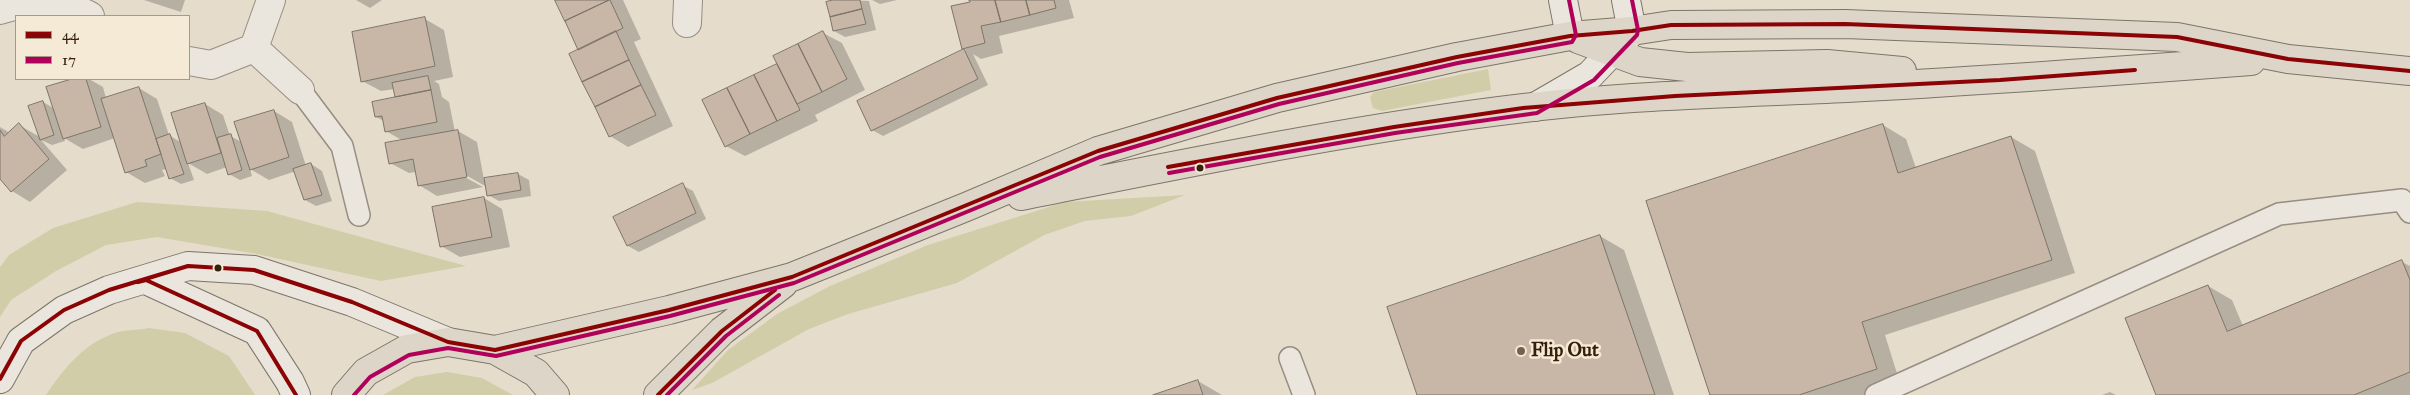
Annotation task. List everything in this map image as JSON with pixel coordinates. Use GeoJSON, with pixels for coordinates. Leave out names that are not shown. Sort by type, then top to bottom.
{"type":"FeatureCollection","features":[{"type":"Feature","properties":{"kind":"main road"},"geometry":{"type":"LineString","coordinates":[[495,350],[669,310],[792,277],[966,207],[1098,151],[1277,98],[1457,57],[1570,36],[1632,31],[1671,25],[1845,24],[2178,37],[2288,58],[2410,71]]}},
{"type":"Feature","properties":{"kind":"main road"},"geometry":{"type":"LineString","coordinates":[[1570,36],[1640,62],[1687,67],[1827,64],[2000,80]]}},
{"type":"Feature","properties":{"kind":"main road"},"geometry":{"type":"LineString","coordinates":[[966,207],[1203,160],[1394,127],[1535,106],[1676,96],[2000,80],[2288,58]]}},
{"type":"Feature","properties":{"kind":"main road"},"geometry":{"type":"LineString","coordinates":[[658,395],[722,331],[792,277]]}},
{"type":"Feature","properties":{"kind":"main road"},"geometry":{"type":"LineString","coordinates":[[346,395],[366,372],[407,349],[448,342],[495,350],[536,373],[555,395]]}},
{"type":"Feature","properties":{"kind":"street"},"geometry":{"type":"LineString","coordinates":[[0,10],[37,0],[60,3],[88,15]]}},
{"type":"Feature","properties":{"kind":"street"},"geometry":{"type":"LineString","coordinates":[[190,61],[211,65],[254,48],[271,0]]}},
{"type":"Feature","properties":{"kind":"street"},"geometry":{"type":"LineString","coordinates":[[1563,0],[1570,36]]}},
{"type":"Feature","properties":{"kind":"street"},"geometry":{"type":"LineString","coordinates":[[1535,106],[1590,75],[1632,31],[1626,0]]}},
{"type":"Feature","properties":{"kind":"street"},"geometry":{"type":"LineString","coordinates":[[254,48],[300,90]]}},
{"type":"Feature","properties":{"kind":"street"},"geometry":{"type":"LineString","coordinates":[[0,379],[21,341],[64,310],[109,290],[188,266],[254,270],[352,302],[448,342]]}},
{"type":"Feature","properties":{"kind":"street"},"geometry":{"type":"LineString","coordinates":[[146,280],[257,331],[290,382],[296,395]]}},
{"type":"Feature","properties":{"kind":"lane"},"geometry":{"type":"LineString","coordinates":[[300,90],[342,146],[359,215]]}},
{"type":"Feature","properties":{"kind":"lane"},"geometry":{"type":"LineString","coordinates":[[1876,395],[2279,214],[2402,200],[2410,212]]}},
{"type":"Feature","properties":{"kind":"lane"},"geometry":{"type":"LineString","coordinates":[[1290,358],[1304,395]]}},
{"type":"Feature","properties":{"kind":"shaded area"},"geometry":{"type":"Polygon","coordinates":[[[1488,69],[1491,90],[1382,111],[1373,108],[1370,97],[1374,92],[1488,69]]]}},
{"type":"Feature","properties":{"kind":"shaded area"},"geometry":{"type":"Polygon","coordinates":[[[1185,195],[1131,216],[1085,221],[1044,235],[957,283],[848,314],[809,329],[712,383],[692,390],[728,350],[777,314],[830,286],[928,245],[1065,202],[1185,195]]]}},
{"type":"Feature","properties":{"kind":"shaded area"},"geometry":{"type":"Polygon","coordinates":[[[137,202],[267,211],[466,266],[381,281],[257,254],[157,237],[106,245],[56,271],[11,300],[0,317],[0,267],[9,255],[53,228],[137,202]]]}},
{"type":"Feature","properties":{"kind":"shaded area"},"geometry":{"type":"Polygon","coordinates":[[[149,328],[185,333],[229,356],[255,395],[46,395],[76,357],[95,342],[118,332],[149,328]]]}},
{"type":"Feature","properties":{"kind":"shaded area"},"geometry":{"type":"Polygon","coordinates":[[[447,372],[482,378],[513,395],[383,395],[415,377],[447,372]]]}},
{"type":"Feature","properties":{"kind":"building"},"geometry":{"type":"Polygon","coordinates":[[[555,0],[609,0],[565,21],[555,0]]]}},
{"type":"Feature","properties":{"kind":"building"},"geometry":{"type":"Polygon","coordinates":[[[610,0],[623,28],[578,50],[565,21],[610,0]]]}},
{"type":"Feature","properties":{"kind":"building"},"geometry":{"type":"Polygon","coordinates":[[[833,0],[860,0],[862,9],[830,17],[826,2],[833,0]]]}},
{"type":"Feature","properties":{"kind":"building"},"geometry":{"type":"Polygon","coordinates":[[[969,0],[995,0],[1001,22],[981,26],[985,43],[962,49],[951,6],[970,2],[969,0]]]}},
{"type":"Feature","properties":{"kind":"building"},"geometry":{"type":"Polygon","coordinates":[[[995,0],[1026,0],[1030,15],[1001,22],[995,0]]]}},
{"type":"Feature","properties":{"kind":"building"},"geometry":{"type":"Polygon","coordinates":[[[1026,0],[1054,0],[1056,8],[1030,15],[1026,0]]]}},
{"type":"Feature","properties":{"kind":"building"},"geometry":{"type":"Polygon","coordinates":[[[862,9],[866,24],[833,31],[830,17],[862,9]]]}},
{"type":"Feature","properties":{"kind":"building"},"geometry":{"type":"Polygon","coordinates":[[[425,17],[435,66],[361,82],[352,32],[425,17]]]}},
{"type":"Feature","properties":{"kind":"building"},"geometry":{"type":"Polygon","coordinates":[[[616,31],[629,60],[582,82],[569,54],[616,31]]]}},
{"type":"Feature","properties":{"kind":"building"},"geometry":{"type":"Polygon","coordinates":[[[823,31],[847,79],[822,92],[798,44],[823,31]]]}},
{"type":"Feature","properties":{"kind":"building"},"geometry":{"type":"Polygon","coordinates":[[[798,44],[822,92],[797,104],[773,56],[798,44]]]}},
{"type":"Feature","properties":{"kind":"building"},"geometry":{"type":"Polygon","coordinates":[[[964,49],[978,79],[871,131],[857,101],[964,49]]]}},
{"type":"Feature","properties":{"kind":"building"},"geometry":{"type":"Polygon","coordinates":[[[629,60],[641,85],[595,107],[582,82],[629,60]]]}},
{"type":"Feature","properties":{"kind":"building"},"geometry":{"type":"Polygon","coordinates":[[[777,64],[800,110],[777,121],[754,75],[777,64]]]}},
{"type":"Feature","properties":{"kind":"building"},"geometry":{"type":"Polygon","coordinates":[[[754,75],[777,121],[750,134],[727,88],[754,75]]]}},
{"type":"Feature","properties":{"kind":"building"},"geometry":{"type":"Polygon","coordinates":[[[428,76],[431,90],[395,97],[392,83],[428,76]]]}},
{"type":"Feature","properties":{"kind":"building"},"geometry":{"type":"Polygon","coordinates":[[[69,80],[86,80],[101,127],[63,139],[46,87],[69,80]]]}},
{"type":"Feature","properties":{"kind":"building"},"geometry":{"type":"Polygon","coordinates":[[[641,85],[656,115],[609,137],[595,107],[641,85]]]}},
{"type":"Feature","properties":{"kind":"building"},"geometry":{"type":"Polygon","coordinates":[[[139,87],[161,154],[145,160],[147,166],[125,173],[101,99],[139,87]]]}},
{"type":"Feature","properties":{"kind":"building"},"geometry":{"type":"Polygon","coordinates":[[[727,88],[750,134],[725,147],[702,100],[727,88]]]}},
{"type":"Feature","properties":{"kind":"building"},"geometry":{"type":"Polygon","coordinates":[[[431,90],[437,122],[385,132],[382,116],[375,117],[372,102],[431,90]]]}},
{"type":"Feature","properties":{"kind":"building"},"geometry":{"type":"Polygon","coordinates":[[[43,101],[54,135],[40,140],[28,106],[43,101]]]}},
{"type":"Feature","properties":{"kind":"building"},"geometry":{"type":"Polygon","coordinates":[[[205,103],[221,153],[187,164],[171,113],[205,103]]]}},
{"type":"Feature","properties":{"kind":"building"},"geometry":{"type":"Polygon","coordinates":[[[274,110],[289,157],[250,170],[234,122],[274,110]]]}},
{"type":"Feature","properties":{"kind":"building"},"geometry":{"type":"Polygon","coordinates":[[[19,123],[49,159],[11,192],[0,179],[0,130],[4,136],[19,123]]]}},
{"type":"Feature","properties":{"kind":"building"},"geometry":{"type":"Polygon","coordinates":[[[1883,124],[1898,173],[2011,136],[2052,260],[1862,322],[1877,369],[1799,395],[1710,395],[1646,201],[1883,124]]]}},
{"type":"Feature","properties":{"kind":"building"},"geometry":{"type":"Polygon","coordinates":[[[458,130],[467,177],[418,186],[413,159],[389,164],[385,143],[458,130]]]}},
{"type":"Feature","properties":{"kind":"building"},"geometry":{"type":"Polygon","coordinates":[[[170,134],[184,174],[169,179],[156,139],[170,134]]]}},
{"type":"Feature","properties":{"kind":"building"},"geometry":{"type":"Polygon","coordinates":[[[231,134],[242,170],[228,175],[217,138],[231,134]]]}},
{"type":"Feature","properties":{"kind":"building"},"geometry":{"type":"Polygon","coordinates":[[[311,163],[322,195],[304,200],[293,169],[311,163]]]}},
{"type":"Feature","properties":{"kind":"building"},"geometry":{"type":"Polygon","coordinates":[[[518,173],[521,190],[487,196],[484,178],[518,173]]]}},
{"type":"Feature","properties":{"kind":"building"},"geometry":{"type":"Polygon","coordinates":[[[683,183],[696,213],[627,246],[613,217],[683,183]]]}},
{"type":"Feature","properties":{"kind":"building"},"geometry":{"type":"Polygon","coordinates":[[[484,197],[492,237],[440,247],[432,207],[484,197]]]}},
{"type":"Feature","properties":{"kind":"building","name":"Flip Out"},"geometry":{"type":"Polygon","coordinates":[[[1600,235],[1655,395],[1417,395],[1387,307],[1600,235]]]}},
{"type":"Feature","properties":{"kind":"building"},"geometry":{"type":"Polygon","coordinates":[[[2402,260],[2410,280],[2410,372],[2354,395],[2156,395],[2125,318],[2208,285],[2227,331],[2402,260]]]}},
{"type":"Feature","properties":{"kind":"building"},"geometry":{"type":"Polygon","coordinates":[[[1198,380],[1203,395],[1153,395],[1198,380]]]}},
{"type":"Feature","properties":{"kind":"transit line","name":"17"},"geometry":{"type":"LineString","coordinates":[[354,395],[370,377],[409,355],[448,348],[496,356],[670,316],[794,283],[1100,157],[1279,104],[1458,63],[1572,42],[1576,35],[1569,0]]}},
{"type":"Feature","properties":{"kind":"transit line","name":"17"},"geometry":{"type":"LineString","coordinates":[[1169,173],[1395,133],[1537,113],[1594,80],[1637,35],[1638,30],[1632,0]]}},
{"type":"Feature","properties":{"kind":"transit line","name":"44"},"geometry":{"type":"LineString","coordinates":[[0,379],[21,341],[64,310],[109,290],[188,266],[254,270],[352,302],[448,342],[495,350],[669,310],[792,277],[1098,151],[1277,98],[1457,57],[1570,36],[1632,31],[1671,25],[1845,24],[2177,37],[2288,59],[2410,71]]}},
{"type":"Feature","properties":{"kind":"transit line","name":"44"},"geometry":{"type":"LineString","coordinates":[[1168,167],[1394,127],[1523,108],[1675,96],[2000,80],[2135,70]]}},
{"type":"Feature","properties":{"kind":"transit line","name":"44"},"geometry":{"type":"LineString","coordinates":[[138,282],[146,280],[257,331],[296,395]]}},
{"type":"Feature","properties":{"kind":"transit line","name":"44"},"geometry":{"type":"LineString","coordinates":[[658,395],[722,331],[775,290]]}},
{"type":"Feature","properties":{"kind":"transit line","name":"17"},"geometry":{"type":"LineString","coordinates":[[667,395],[726,336],[779,295]]}},
{"type":"Feature","properties":{"kind":"place","name":"Flip Out"},"geometry":{"type":"Point","coordinates":[1521,351]}}]}
